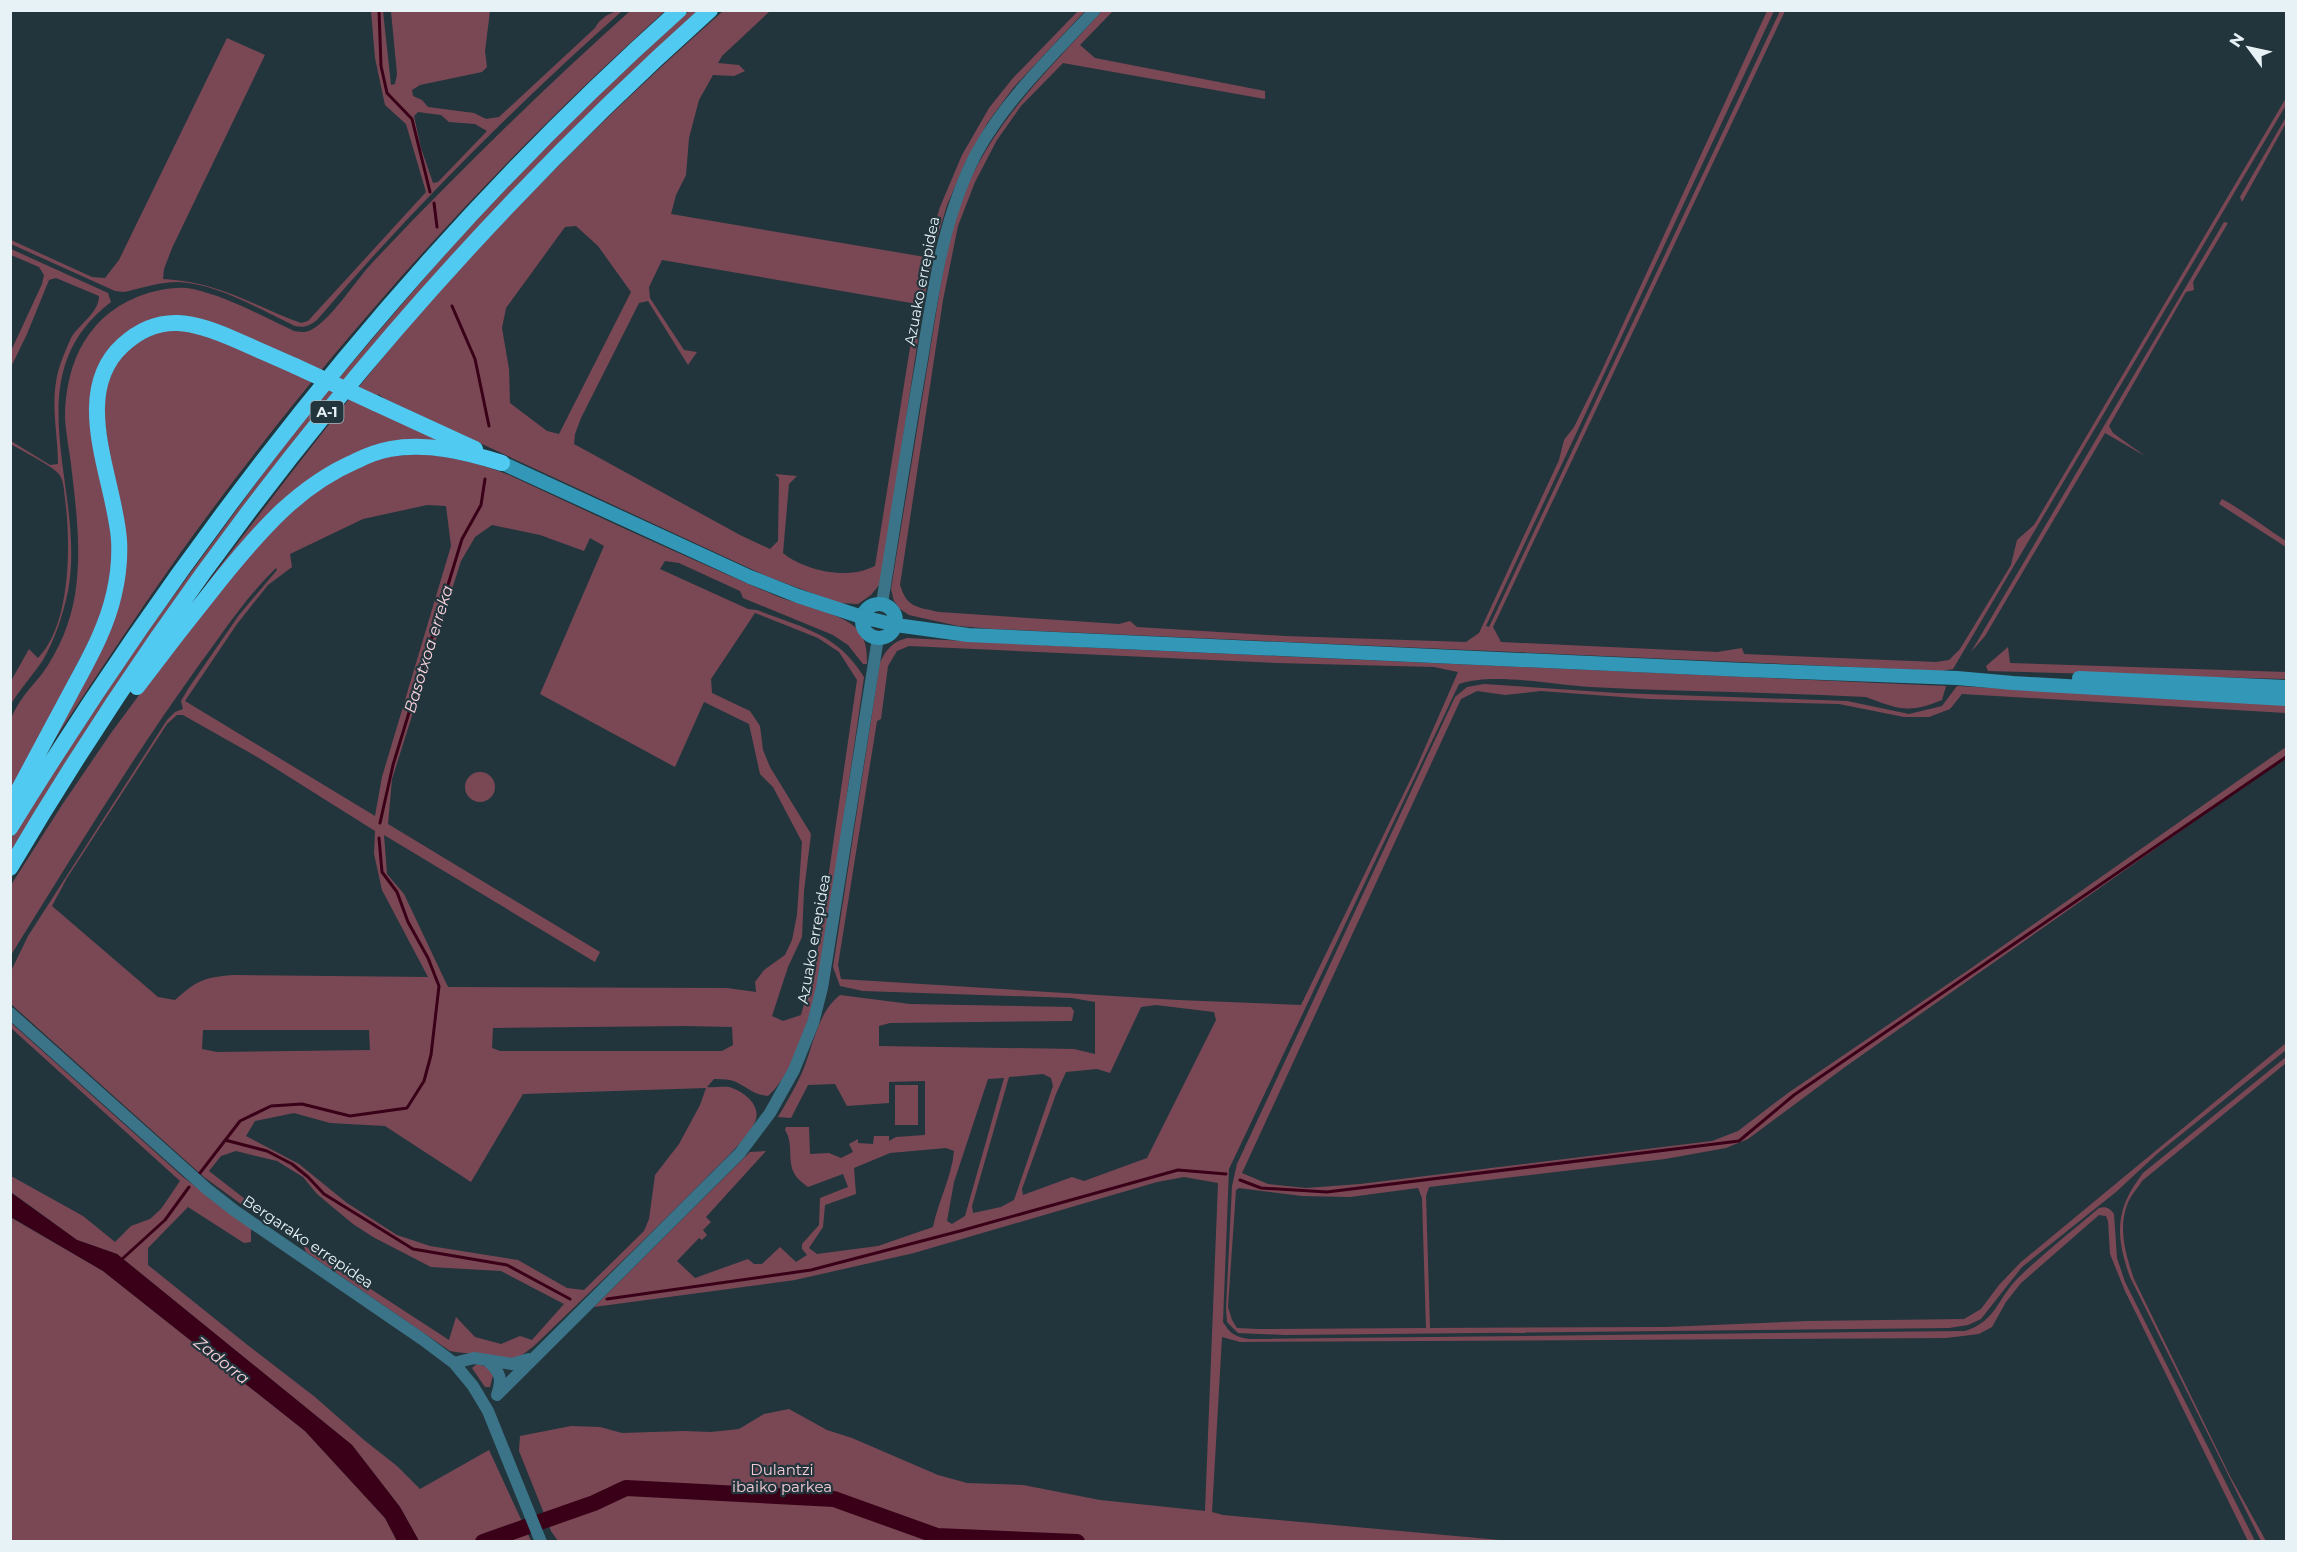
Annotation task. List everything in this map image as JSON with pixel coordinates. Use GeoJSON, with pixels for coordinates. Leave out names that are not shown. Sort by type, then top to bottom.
{"type":"FeatureCollection","features":[{"type":"Feature","properties":{"kind":"highway","name":"A-1"},"geometry":{"type":"LineString","coordinates":[[10,828],[95,694],[155,606],[314,396],[381,315],[475,212],[610,75],[679,10]]}},
{"type":"Feature","properties":{"kind":"highway","name":"A-1"},"geometry":{"type":"LineString","coordinates":[[10,868],[56,793],[174,614],[336,401],[399,327],[527,186],[627,87],[710,10]]}},
{"type":"Feature","properties":{"kind":"highway"},"geometry":{"type":"LineString","coordinates":[[10,806],[92,653],[105,624],[114,595],[119,541],[97,418],[100,382],[117,351],[133,336],[151,327],[171,322],[192,323],[208,328],[462,442],[502,463]]}},
{"type":"Feature","properties":{"kind":"highway"},"geometry":{"type":"LineString","coordinates":[[56,793],[192,614],[253,539],[292,500],[320,479],[364,457],[389,449],[440,448],[481,456],[502,463]]}},
{"type":"Feature","properties":{"kind":"main road"},"geometry":{"type":"LineString","coordinates":[[502,463],[750,577],[834,609],[896,625],[968,635],[1972,679],[2286,699]]}},
{"type":"Feature","properties":{"kind":"main road"},"geometry":{"type":"LineString","coordinates":[[882,603],[894,611],[896,625],[886,637],[878,638],[868,635],[863,627],[862,617],[869,606],[882,603]]}},
{"type":"Feature","properties":{"kind":"main road"},"geometry":{"type":"LineString","coordinates":[[1972,679],[2015,677],[2109,679],[2286,687]]}},
{"type":"Feature","properties":{"kind":"street","name":"Azuako errepidea"},"geometry":{"type":"LineString","coordinates":[[882,603],[933,290],[953,208],[976,154],[1005,109],[1095,10]]}},
{"type":"Feature","properties":{"kind":"street","name":"Azuako errepidea"},"geometry":{"type":"LineString","coordinates":[[488,1411],[497,1395],[533,1357],[740,1153],[770,1113],[794,1070],[813,1023],[829,956],[878,638]]}},
{"type":"Feature","properties":{"kind":"street","name":"Bergarako errepidea"},"geometry":{"type":"LineString","coordinates":[[10,1013],[207,1190],[454,1363],[488,1411],[539,1536]]}},
{"type":"Feature","properties":{"kind":"street"},"geometry":{"type":"LineString","coordinates":[[454,1363],[474,1358],[512,1364],[533,1357]]}},
{"type":"Feature","properties":{"kind":"street"},"geometry":{"type":"LineString","coordinates":[[487,1360],[497,1370],[500,1377],[501,1383],[497,1395]]}},
{"type":"Feature","properties":{"kind":"green space"},"geometry":{"type":"Polygon","coordinates":[[[371,11],[383,11],[391,85],[395,84],[397,74],[391,11],[490,11],[485,51],[487,67],[482,72],[420,85],[412,90],[413,96],[422,100],[428,107],[474,113],[486,119],[499,117],[603,18],[614,12],[622,11],[464,160],[317,320],[307,326],[295,326],[238,298],[193,284],[171,282],[124,292],[115,291],[11,244],[11,240],[92,277],[105,278],[119,260],[227,38],[265,55],[172,248],[164,269],[163,279],[201,284],[234,295],[301,323],[308,321],[426,192],[406,124],[385,105],[375,58],[371,11]],[[418,112],[414,116],[421,148],[433,183],[438,182],[487,131],[475,124],[449,122],[441,115],[418,112]]]}},
{"type":"Feature","properties":{"kind":"green space"},"geometry":{"type":"Polygon","coordinates":[[[630,11],[665,11],[599,72],[470,201],[349,337],[291,407],[181,552],[41,760],[111,621],[116,500],[101,396],[123,350],[189,316],[158,318],[146,323],[126,338],[96,371],[113,560],[102,616],[11,791],[9,743],[11,719],[29,689],[54,656],[67,626],[75,595],[78,529],[65,425],[66,397],[76,358],[96,325],[128,301],[148,293],[182,288],[219,297],[294,331],[311,330],[327,318],[372,263],[467,166],[630,11]]]}},
{"type":"Feature","properties":{"kind":"green space"},"geometry":{"type":"Polygon","coordinates":[[[689,11],[700,11],[381,338],[11,855],[10,840],[114,677],[298,426],[450,248],[566,125],[689,11]]]}},
{"type":"Feature","properties":{"kind":"green space"},"geometry":{"type":"Polygon","coordinates":[[[723,11],[770,11],[722,56],[718,63],[739,65],[745,71],[734,76],[713,75],[699,100],[689,138],[686,175],[676,195],[671,214],[925,257],[940,207],[962,155],[989,108],[1013,78],[1078,11],[1085,11],[1013,88],[988,122],[966,161],[947,205],[936,242],[924,300],[884,562],[879,585],[871,595],[858,604],[839,603],[766,576],[378,394],[371,408],[453,445],[359,454],[205,586],[342,408],[389,350],[468,260],[592,132],[723,11]],[[576,226],[565,227],[506,308],[502,328],[509,369],[510,403],[547,431],[559,434],[631,292],[598,246],[576,226]],[[662,260],[649,287],[650,298],[684,350],[697,352],[688,365],[648,301],[639,303],[581,418],[574,444],[740,535],[770,549],[778,541],[779,478],[775,474],[797,476],[789,484],[783,553],[808,567],[828,572],[857,572],[875,566],[917,304],[662,260]]]}},
{"type":"Feature","properties":{"kind":"green space"},"geometry":{"type":"Polygon","coordinates":[[[1102,11],[1113,11],[1080,45],[1095,58],[1265,91],[1265,99],[1063,63],[1021,106],[997,140],[975,182],[958,226],[943,300],[900,585],[906,598],[919,607],[939,612],[1119,624],[1130,621],[1137,627],[1285,636],[1466,642],[1479,633],[1559,460],[1564,440],[1574,427],[1602,370],[1767,11],[1774,11],[1486,626],[1489,627],[1780,11],[1785,11],[1493,627],[1501,642],[1717,652],[1742,648],[1744,654],[1936,662],[1949,660],[1960,649],[2011,565],[2017,540],[2034,525],[2286,98],[2286,105],[1953,669],[1941,671],[993,629],[958,626],[909,615],[894,601],[891,589],[941,284],[956,217],[973,174],[1000,129],[1032,88],[1102,11]]]}},
{"type":"Feature","properties":{"kind":"green space"},"geometry":{"type":"Polygon","coordinates":[[[2286,117],[2286,123],[2242,202],[2240,197],[2286,117]]]}},
{"type":"Feature","properties":{"kind":"green space"},"geometry":{"type":"Polygon","coordinates":[[[2224,222],[2228,223],[2193,282],[2194,290],[2186,292],[2109,426],[2113,433],[2145,456],[2105,433],[1985,636],[1971,652],[2224,222]]]}},
{"type":"Feature","properties":{"kind":"green space"},"geometry":{"type":"Polygon","coordinates":[[[11,249],[108,293],[111,302],[82,332],[65,365],[59,400],[60,437],[71,553],[68,591],[58,627],[47,652],[11,704],[11,681],[29,649],[38,658],[49,643],[57,625],[66,583],[68,538],[64,489],[60,476],[54,469],[11,444],[11,441],[50,465],[58,464],[54,407],[58,372],[71,338],[96,308],[99,296],[56,278],[49,280],[11,367],[11,351],[44,275],[39,267],[11,255],[11,249]]]}},
{"type":"Feature","properties":{"kind":"green space"},"geometry":{"type":"Polygon","coordinates":[[[421,454],[444,457],[509,475],[774,595],[839,617],[859,631],[866,648],[867,664],[863,664],[848,645],[833,635],[743,598],[740,591],[679,563],[665,561],[660,569],[748,609],[757,610],[818,634],[842,650],[864,677],[825,944],[809,1015],[798,1048],[785,1075],[768,1096],[757,1094],[728,1080],[714,1079],[707,1087],[729,1087],[740,1092],[753,1103],[757,1113],[756,1119],[743,1140],[688,1197],[535,1345],[519,1357],[508,1360],[450,1351],[306,1252],[303,1245],[449,1340],[456,1317],[475,1337],[501,1344],[520,1336],[532,1340],[564,1304],[501,1271],[431,1267],[353,1224],[317,1194],[303,1177],[277,1161],[236,1151],[221,1156],[209,1171],[245,1199],[241,1204],[204,1177],[11,1004],[11,971],[28,936],[167,720],[175,712],[183,709],[181,701],[188,689],[239,615],[277,570],[276,568],[243,605],[146,741],[11,955],[11,885],[111,733],[179,641],[252,552],[305,497],[364,463],[392,456],[421,454]],[[427,505],[363,519],[290,554],[292,567],[268,585],[237,624],[185,701],[375,816],[382,777],[451,546],[446,506],[427,505]],[[492,525],[475,537],[461,561],[392,779],[388,824],[600,952],[595,962],[384,835],[387,874],[404,894],[448,987],[727,988],[756,992],[755,982],[764,970],[785,955],[792,940],[797,915],[802,842],[773,787],[760,774],[749,724],[704,702],[675,767],[540,694],[604,546],[590,538],[584,551],[540,535],[492,525]],[[755,613],[711,679],[712,693],[750,711],[760,726],[763,750],[770,767],[811,834],[804,891],[802,937],[788,967],[772,1016],[783,1021],[801,1015],[816,961],[857,680],[839,652],[818,638],[755,613]],[[177,715],[167,724],[67,878],[52,906],[158,997],[175,1000],[201,981],[233,975],[428,977],[382,890],[374,854],[375,831],[259,758],[183,715],[177,715]],[[732,1027],[493,1028],[492,1048],[500,1051],[722,1051],[733,1045],[732,1027]],[[203,1030],[202,1049],[217,1052],[370,1050],[369,1030],[203,1030]],[[706,1088],[523,1094],[471,1182],[385,1126],[330,1123],[294,1113],[255,1121],[246,1136],[299,1164],[347,1203],[397,1235],[430,1246],[518,1260],[567,1288],[584,1290],[644,1231],[649,1219],[655,1175],[679,1144],[700,1105],[706,1088]]]}},
{"type":"Feature","properties":{"kind":"green space"},"geometry":{"type":"Polygon","coordinates":[[[2222,499],[2286,541],[2286,547],[2219,504],[2222,499]]]}},
{"type":"Feature","properties":{"kind":"green space","name":"Dulantzi ibaiko parkea"},"geometry":{"type":"Polygon","coordinates":[[[907,638],[1946,686],[1942,700],[1921,707],[1904,708],[1866,697],[1591,687],[1506,679],[1459,684],[1229,1169],[1223,1322],[1234,1334],[1249,1339],[1965,1331],[1984,1321],[2012,1285],[2038,1259],[2099,1208],[2106,1207],[2114,1214],[2117,1258],[2125,1282],[2255,1541],[2248,1541],[2125,1291],[2110,1254],[2108,1221],[2106,1216],[2099,1215],[2021,1283],[2006,1302],[1992,1327],[1979,1334],[1946,1338],[1240,1342],[1222,1337],[1212,1512],[1223,1515],[1511,1541],[558,1541],[551,1531],[519,1451],[520,1436],[571,1426],[600,1427],[622,1433],[711,1432],[739,1429],[764,1414],[789,1409],[827,1430],[852,1438],[938,1475],[967,1483],[1023,1485],[1100,1500],[1205,1511],[1218,1183],[1184,1177],[1157,1182],[914,1253],[795,1280],[594,1307],[750,1152],[766,1151],[706,1217],[711,1222],[703,1230],[707,1235],[702,1240],[699,1238],[677,1261],[695,1278],[748,1259],[754,1264],[762,1264],[780,1247],[796,1262],[807,1255],[802,1249],[802,1244],[819,1225],[820,1198],[848,1187],[843,1174],[808,1187],[798,1179],[792,1168],[786,1127],[809,1127],[810,1154],[829,1153],[841,1158],[853,1152],[849,1144],[858,1139],[858,1143],[873,1144],[874,1136],[889,1136],[889,1141],[896,1137],[925,1135],[925,1081],[889,1082],[889,1103],[847,1106],[835,1084],[808,1085],[791,1118],[778,1117],[801,1075],[825,1012],[840,995],[910,1004],[1071,1007],[1074,1011],[1072,1021],[890,1023],[879,1026],[879,1046],[1074,1049],[1095,1054],[1095,1002],[1072,998],[863,991],[840,986],[833,967],[880,662],[890,647],[907,638]],[[909,646],[897,651],[888,666],[881,719],[877,721],[838,965],[841,979],[1178,1000],[1301,1005],[1417,766],[1458,672],[1434,667],[1277,663],[909,646]],[[1156,1005],[1141,1007],[1110,1073],[1097,1069],[1066,1072],[1022,1189],[1023,1195],[1072,1177],[1084,1181],[1147,1158],[1216,1020],[1214,1012],[1156,1005]],[[1043,1074],[1009,1077],[972,1206],[973,1213],[1001,1207],[1014,1200],[1053,1086],[1051,1078],[1043,1074]],[[1004,1078],[988,1079],[954,1182],[947,1221],[952,1224],[965,1216],[1004,1078]],[[946,1148],[890,1153],[854,1168],[856,1194],[825,1205],[823,1227],[809,1248],[817,1254],[878,1246],[933,1227],[951,1170],[954,1151],[946,1148]]]}},
{"type":"Feature","properties":{"kind":"green space"},"geometry":{"type":"Polygon","coordinates":[[[2008,647],[2010,663],[2286,672],[2286,679],[1988,671],[1986,666],[2008,647]]]}},
{"type":"Feature","properties":{"kind":"green space"},"geometry":{"type":"Polygon","coordinates":[[[1484,684],[1617,693],[1847,701],[1909,714],[1942,706],[1957,686],[2286,704],[2286,713],[1962,694],[1950,709],[1929,717],[1904,717],[1839,704],[1649,699],[1541,691],[1505,695],[1477,691],[1461,699],[1242,1173],[1268,1184],[1306,1188],[1360,1184],[1712,1141],[1738,1131],[1788,1093],[1970,969],[2286,747],[2286,757],[1845,1067],[1748,1139],[1726,1148],[1665,1159],[1429,1187],[1426,1196],[1430,1328],[1666,1327],[1808,1321],[1964,1319],[1981,1309],[1999,1285],[2021,1262],[2286,1043],[2286,1050],[2022,1267],[1981,1319],[1968,1325],[1949,1328],[1285,1335],[1238,1333],[1227,1322],[1226,1309],[1232,1186],[1237,1164],[1455,697],[1467,687],[1484,684]],[[1239,1188],[1236,1190],[1228,1307],[1237,1328],[1426,1328],[1422,1198],[1418,1188],[1350,1197],[1302,1196],[1239,1188]]]}},
{"type":"Feature","properties":{"kind":"green space"},"geometry":{"type":"Polygon","coordinates":[[[480,772],[486,773],[494,781],[494,793],[486,801],[480,802],[474,801],[466,793],[465,787],[466,781],[474,773],[480,772]]]}},
{"type":"Feature","properties":{"kind":"green space"},"geometry":{"type":"Polygon","coordinates":[[[10,1022],[183,1177],[251,1228],[251,1242],[244,1243],[188,1207],[148,1248],[148,1265],[315,1397],[397,1466],[420,1489],[489,1450],[531,1541],[419,1541],[400,1507],[352,1445],[117,1254],[77,1240],[11,1192],[11,1176],[83,1216],[115,1242],[131,1226],[150,1219],[161,1209],[180,1181],[11,1028],[10,1022]]]}},
{"type":"Feature","properties":{"kind":"green space"},"geometry":{"type":"Polygon","coordinates":[[[2286,1057],[2286,1063],[2142,1181],[2128,1202],[2123,1223],[2126,1252],[2134,1279],[2230,1476],[2266,1541],[2261,1541],[2130,1277],[2122,1248],[2120,1223],[2127,1199],[2143,1173],[2286,1057]]]}},
{"type":"Feature","properties":{"kind":"green space"},"geometry":{"type":"Polygon","coordinates":[[[895,1085],[918,1085],[918,1125],[895,1125],[895,1085]]]}},
{"type":"Feature","properties":{"kind":"green space"},"geometry":{"type":"Polygon","coordinates":[[[10,1217],[103,1271],[305,1431],[385,1518],[397,1541],[11,1541],[10,1217]]]}},
{"type":"Feature","properties":{"kind":"green space"},"geometry":{"type":"Polygon","coordinates":[[[477,1364],[487,1367],[493,1375],[490,1387],[485,1387],[472,1368],[477,1364]]]}},
{"type":"Feature","properties":{"kind":"water","name":"Zadorra"},"geometry":{"type":"Polygon","coordinates":[[[10,1192],[77,1240],[117,1254],[352,1445],[400,1507],[419,1541],[397,1541],[385,1518],[305,1431],[103,1271],[11,1217],[10,1192]]]}},
{"type":"Feature","properties":{"kind":"waterway","name":"Basotxoa erreka"},"geometry":{"type":"LineString","coordinates":[[379,10],[381,66],[387,93],[412,119],[430,192]]}},
{"type":"Feature","properties":{"kind":"waterway","name":"Basotxoa erreka"},"geometry":{"type":"LineString","coordinates":[[434,203],[437,227]]}},
{"type":"Feature","properties":{"kind":"waterway","name":"Basotxoa erreka"},"geometry":{"type":"LineString","coordinates":[[452,306],[475,359],[489,426]]}},
{"type":"Feature","properties":{"kind":"waterway","name":"Basotxoa erreka"},"geometry":{"type":"LineString","coordinates":[[380,823],[393,765],[462,539],[481,505],[485,479]]}},
{"type":"Feature","properties":{"kind":"waterway"},"geometry":{"type":"LineString","coordinates":[[1240,1180],[1261,1188],[1327,1192],[1739,1141],[1794,1095],[2286,757]]}},
{"type":"Feature","properties":{"kind":"waterway","name":"Basotxoa erreka"},"geometry":{"type":"LineString","coordinates":[[200,1173],[240,1121],[271,1106],[302,1104],[350,1116],[407,1108],[424,1081],[431,1055],[439,986],[428,958],[408,922],[397,892],[382,872],[379,838]]}},
{"type":"Feature","properties":{"kind":"waterway"},"geometry":{"type":"LineString","coordinates":[[225,1140],[267,1151],[292,1164],[324,1194],[413,1249],[507,1265],[570,1299]]}},
{"type":"Feature","properties":{"kind":"waterway"},"geometry":{"type":"LineString","coordinates":[[607,1299],[811,1270],[1178,1170],[1226,1174]]}},
{"type":"Feature","properties":{"kind":"waterway","name":"Basotxoa erreka"},"geometry":{"type":"LineString","coordinates":[[121,1260],[165,1220],[189,1187]]}},
{"type":"Feature","properties":{"kind":"waterway"},"geometry":{"type":"LineString","coordinates":[[483,1542],[594,1503],[626,1488],[834,1499],[937,1536],[1077,1542]]}}]}
